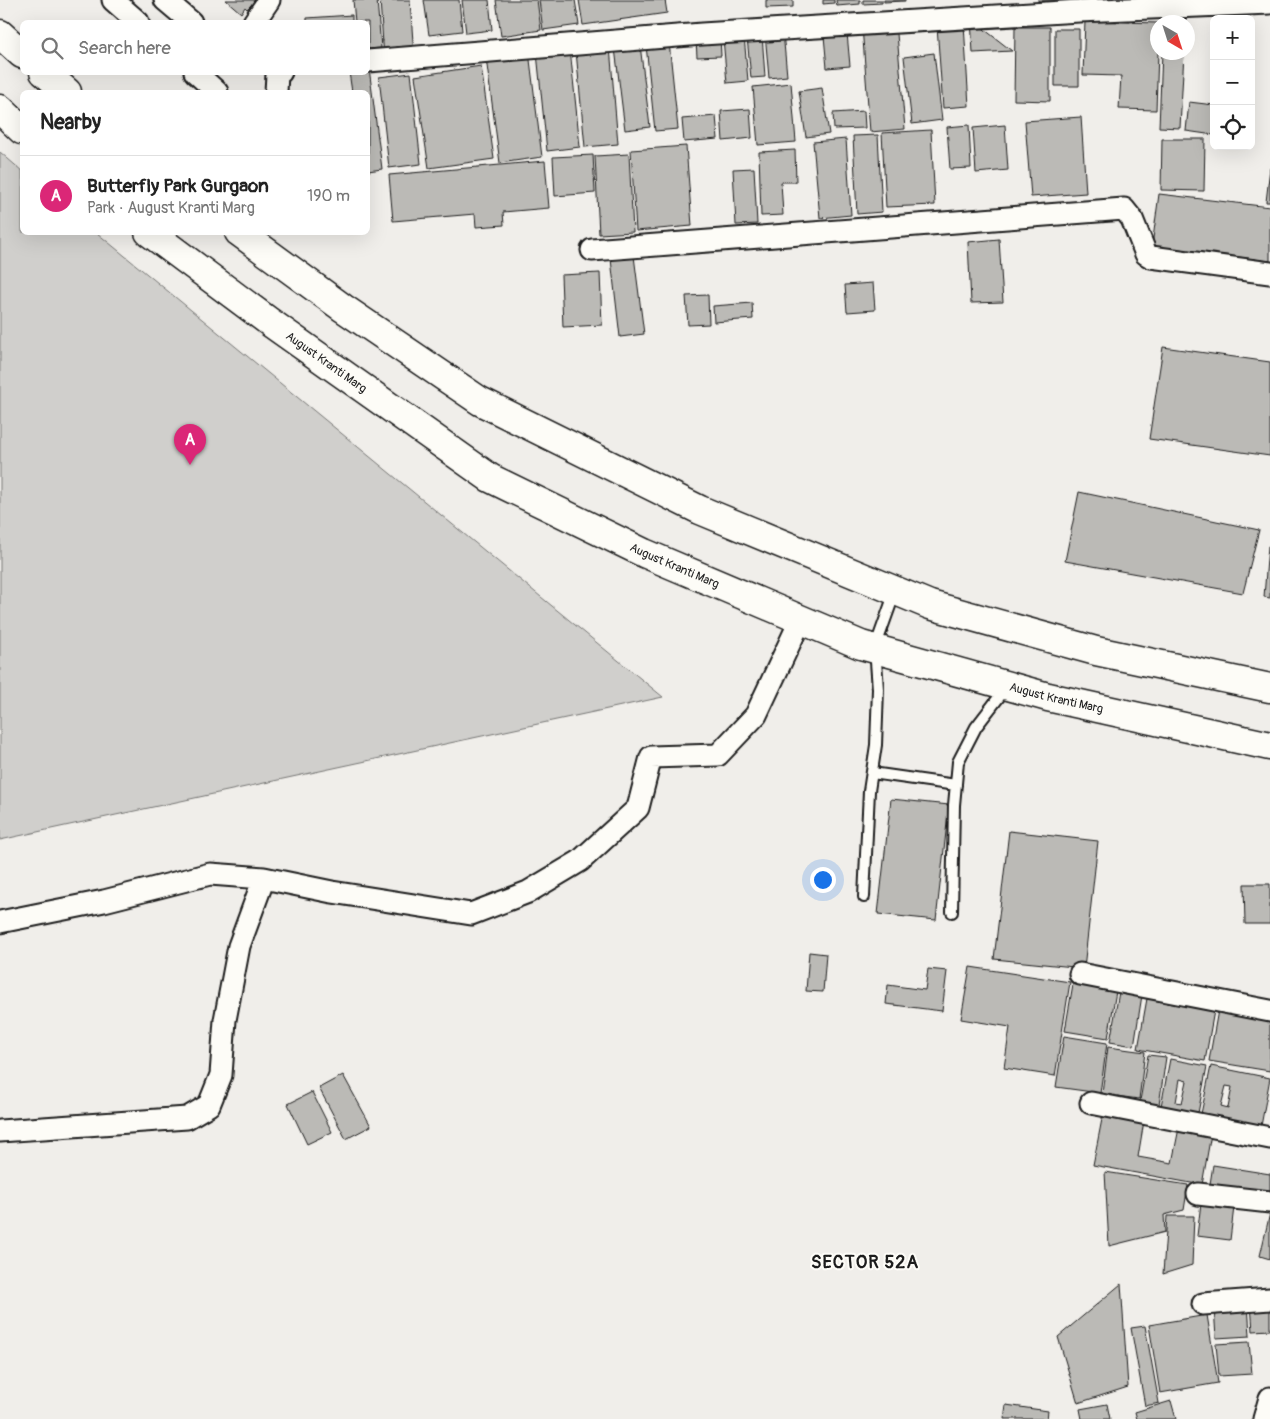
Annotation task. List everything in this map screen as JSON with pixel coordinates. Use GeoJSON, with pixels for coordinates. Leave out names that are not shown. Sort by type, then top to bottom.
{"type":"FeatureCollection","features":[{"type":"Feature","properties":{"kind":"main road"},"geometry":{"type":"LineString","coordinates":[[0,34],[20,52]]}},
{"type":"Feature","properties":{"kind":"main road"},"geometry":{"type":"LineString","coordinates":[[47,75],[65,90]]}},
{"type":"Feature","properties":{"kind":"main road"},"geometry":{"type":"LineString","coordinates":[[0,109],[20,128]]}},
{"type":"Feature","properties":{"kind":"main road","name":"August Kranti Marg"},"geometry":{"type":"LineString","coordinates":[[153,235],[271,323],[490,478],[644,553],[861,645],[1048,697],[1270,746]]}},
{"type":"Feature","properties":{"kind":"main road"},"geometry":{"type":"LineString","coordinates":[[247,235],[263,241],[343,308],[480,401],[700,510],[930,605],[1096,651],[1270,688]]}},
{"type":"Feature","properties":{"kind":"street"},"geometry":{"type":"LineString","coordinates":[[113,0],[136,20]]}},
{"type":"Feature","properties":{"kind":"street"},"geometry":{"type":"LineString","coordinates":[[165,0],[189,20]]}},
{"type":"Feature","properties":{"kind":"street"},"geometry":{"type":"LineString","coordinates":[[255,20],[269,0]]}},
{"type":"Feature","properties":{"kind":"street"},"geometry":{"type":"LineString","coordinates":[[370,61],[702,34],[1069,12],[1270,3]]}},
{"type":"Feature","properties":{"kind":"street"},"geometry":{"type":"LineString","coordinates":[[198,75],[215,90]]}},
{"type":"Feature","properties":{"kind":"street"},"geometry":{"type":"LineString","coordinates":[[276,90],[277,75]]}},
{"type":"Feature","properties":{"kind":"street"},"geometry":{"type":"LineString","coordinates":[[592,250],[1124,209],[1132,219],[1146,254],[1151,258],[1270,273]]}},
{"type":"Feature","properties":{"kind":"street"},"geometry":{"type":"LineString","coordinates":[[0,922],[104,901],[210,874],[264,878],[332,892],[471,914],[528,892],[580,861],[638,808],[651,757],[718,755],[756,715],[800,619]]}},
{"type":"Feature","properties":{"kind":"street"},"geometry":{"type":"LineString","coordinates":[[0,1131],[187,1118],[209,1104],[221,1075],[225,1020],[239,946],[264,878]]}},
{"type":"Feature","properties":{"kind":"street"},"geometry":{"type":"LineString","coordinates":[[1080,974],[1270,1010]]}},
{"type":"Feature","properties":{"kind":"street"},"geometry":{"type":"LineString","coordinates":[[1091,1102],[1270,1138]]}},
{"type":"Feature","properties":{"kind":"street"},"geometry":{"type":"LineString","coordinates":[[1198,1194],[1270,1202]]}},
{"type":"Feature","properties":{"kind":"street"},"geometry":{"type":"LineString","coordinates":[[1203,1304],[1270,1299]]}},
{"type":"Feature","properties":{"kind":"street"},"geometry":{"type":"LineString","coordinates":[[1264,1419],[1270,1398]]}},
{"type":"Feature","properties":{"kind":"lane"},"geometry":{"type":"LineString","coordinates":[[864,897],[869,791],[876,745],[878,689],[876,648],[895,591]]}},
{"type":"Feature","properties":{"kind":"lane"},"geometry":{"type":"LineString","coordinates":[[952,912],[954,805],[958,762],[976,727],[1008,685]]}},
{"type":"Feature","properties":{"kind":"lane"},"geometry":{"type":"LineString","coordinates":[[872,773],[956,785]]}},
{"type":"Feature","properties":{"kind":"shaded area"},"geometry":{"type":"Polygon","coordinates":[[[0,152],[20,169],[20,235],[99,235],[663,697],[0,840],[0,152]]]}},
{"type":"Feature","properties":{"kind":"building"},"geometry":{"type":"Polygon","coordinates":[[[226,0],[256,0],[247,9],[245,7],[241,13],[226,0]]]}},
{"type":"Feature","properties":{"kind":"building"},"geometry":{"type":"Polygon","coordinates":[[[353,0],[377,0],[381,48],[370,49],[370,20],[355,20],[353,0]]]}},
{"type":"Feature","properties":{"kind":"building"},"geometry":{"type":"Polygon","coordinates":[[[380,0],[410,0],[414,56],[384,58],[380,0]]]}},
{"type":"Feature","properties":{"kind":"building"},"geometry":{"type":"Polygon","coordinates":[[[424,0],[459,0],[462,31],[429,35],[424,0]]]}},
{"type":"Feature","properties":{"kind":"building"},"geometry":{"type":"Polygon","coordinates":[[[462,0],[489,0],[492,30],[466,33],[462,0]]]}},
{"type":"Feature","properties":{"kind":"building"},"geometry":{"type":"Polygon","coordinates":[[[496,0],[537,0],[541,30],[501,36],[496,0]]]}},
{"type":"Feature","properties":{"kind":"building"},"geometry":{"type":"Polygon","coordinates":[[[539,0],[575,0],[579,25],[543,30],[539,0]]]}},
{"type":"Feature","properties":{"kind":"building"},"geometry":{"type":"Polygon","coordinates":[[[579,0],[665,0],[667,13],[583,25],[579,0]]]}},
{"type":"Feature","properties":{"kind":"building"},"geometry":{"type":"Polygon","coordinates":[[[766,0],[793,0],[793,7],[766,8],[766,0]]]}},
{"type":"Feature","properties":{"kind":"building"},"geometry":{"type":"Polygon","coordinates":[[[823,0],[834,0],[834,3],[823,4],[823,0]]]}},
{"type":"Feature","properties":{"kind":"building"},"geometry":{"type":"Polygon","coordinates":[[[836,0],[860,0],[860,4],[837,6],[836,0]]]}},
{"type":"Feature","properties":{"kind":"building"},"geometry":{"type":"Polygon","coordinates":[[[863,0],[882,0],[882,3],[863,4],[863,0]]]}},
{"type":"Feature","properties":{"kind":"building"},"geometry":{"type":"Polygon","coordinates":[[[884,0],[905,0],[905,1],[884,2],[884,0]]]}},
{"type":"Feature","properties":{"kind":"building"},"geometry":{"type":"Polygon","coordinates":[[[1038,0],[1086,0],[1087,3],[1039,7],[1038,0]]]}},
{"type":"Feature","properties":{"kind":"building"},"geometry":{"type":"Polygon","coordinates":[[[352,15],[352,20],[307,20],[307,18],[352,15]]]}},
{"type":"Feature","properties":{"kind":"building"},"geometry":{"type":"Polygon","coordinates":[[[971,19],[1012,51],[973,53],[971,19]]]}},
{"type":"Feature","properties":{"kind":"building"},"geometry":{"type":"Polygon","coordinates":[[[1085,21],[1150,23],[1150,60],[1158,60],[1156,110],[1119,109],[1121,76],[1083,75],[1085,21]]]}},
{"type":"Feature","properties":{"kind":"building"},"geometry":{"type":"Polygon","coordinates":[[[896,22],[905,129],[870,132],[862,26],[896,22]]]}},
{"type":"Feature","properties":{"kind":"building"},"geometry":{"type":"Polygon","coordinates":[[[964,24],[969,106],[943,108],[937,26],[964,24]]]}},
{"type":"Feature","properties":{"kind":"building"},"geometry":{"type":"Polygon","coordinates":[[[1015,27],[1050,27],[1050,101],[1014,100],[1015,27]]]}},
{"type":"Feature","properties":{"kind":"building"},"geometry":{"type":"Polygon","coordinates":[[[1055,29],[1079,29],[1079,86],[1055,86],[1055,29]]]}},
{"type":"Feature","properties":{"kind":"building"},"geometry":{"type":"Polygon","coordinates":[[[783,32],[787,76],[769,78],[765,33],[783,32]]]}},
{"type":"Feature","properties":{"kind":"building"},"geometry":{"type":"Polygon","coordinates":[[[847,33],[850,66],[827,68],[824,36],[847,33]]]}},
{"type":"Feature","properties":{"kind":"building"},"geometry":{"type":"Polygon","coordinates":[[[762,35],[765,77],[751,78],[747,37],[762,35]]]}},
{"type":"Feature","properties":{"kind":"building"},"geometry":{"type":"Polygon","coordinates":[[[744,36],[748,81],[727,83],[723,38],[744,36]]]}},
{"type":"Feature","properties":{"kind":"building"},"geometry":{"type":"Polygon","coordinates":[[[720,37],[721,56],[697,57],[696,39],[720,37]]]}},
{"type":"Feature","properties":{"kind":"building"},"geometry":{"type":"Polygon","coordinates":[[[669,42],[678,129],[655,131],[646,45],[669,42]]]}},
{"type":"Feature","properties":{"kind":"building"},"geometry":{"type":"Polygon","coordinates":[[[640,45],[650,127],[625,130],[615,48],[640,45]]]}},
{"type":"Feature","properties":{"kind":"building"},"geometry":{"type":"Polygon","coordinates":[[[610,47],[618,144],[585,147],[576,51],[610,47]]]}},
{"type":"Feature","properties":{"kind":"building"},"geometry":{"type":"Polygon","coordinates":[[[570,49],[580,147],[547,151],[537,53],[570,49]]]}},
{"type":"Feature","properties":{"kind":"building"},"geometry":{"type":"Polygon","coordinates":[[[529,52],[542,157],[500,163],[486,58],[529,52]]]}},
{"type":"Feature","properties":{"kind":"building"},"geometry":{"type":"Polygon","coordinates":[[[934,53],[942,120],[912,124],[904,57],[934,53]]]}},
{"type":"Feature","properties":{"kind":"building"},"geometry":{"type":"Polygon","coordinates":[[[1162,60],[1184,60],[1180,128],[1159,127],[1162,60]]]}},
{"type":"Feature","properties":{"kind":"building"},"geometry":{"type":"Polygon","coordinates":[[[481,66],[494,159],[429,168],[415,76],[481,66]]]}},
{"type":"Feature","properties":{"kind":"building"},"geometry":{"type":"Polygon","coordinates":[[[411,73],[421,164],[389,168],[379,77],[411,73]]]}},
{"type":"Feature","properties":{"kind":"building"},"geometry":{"type":"Polygon","coordinates":[[[349,75],[370,75],[382,169],[370,171],[370,90],[352,90],[349,75]]]}},
{"type":"Feature","properties":{"kind":"building"},"geometry":{"type":"Polygon","coordinates":[[[791,83],[796,142],[758,145],[753,87],[791,83]]]}},
{"type":"Feature","properties":{"kind":"building"},"geometry":{"type":"Polygon","coordinates":[[[822,88],[829,134],[806,137],[799,91],[822,88]]]}},
{"type":"Feature","properties":{"kind":"building"},"geometry":{"type":"Polygon","coordinates":[[[1189,102],[1210,105],[1210,134],[1186,131],[1189,102]]]}},
{"type":"Feature","properties":{"kind":"building"},"geometry":{"type":"Polygon","coordinates":[[[750,109],[752,138],[723,141],[721,111],[750,109]]]}},
{"type":"Feature","properties":{"kind":"building"},"geometry":{"type":"Polygon","coordinates":[[[864,111],[865,128],[834,129],[833,113],[864,111]]]}},
{"type":"Feature","properties":{"kind":"building"},"geometry":{"type":"Polygon","coordinates":[[[716,116],[718,139],[684,142],[682,119],[716,116]]]}},
{"type":"Feature","properties":{"kind":"building"},"geometry":{"type":"Polygon","coordinates":[[[1081,117],[1086,193],[1031,197],[1025,121],[1081,117]]]}},
{"type":"Feature","properties":{"kind":"building"},"geometry":{"type":"Polygon","coordinates":[[[969,125],[971,168],[950,169],[947,127],[969,125]]]}},
{"type":"Feature","properties":{"kind":"building"},"geometry":{"type":"Polygon","coordinates":[[[1005,125],[1008,170],[976,173],[973,128],[1005,125]]]}},
{"type":"Feature","properties":{"kind":"building"},"geometry":{"type":"Polygon","coordinates":[[[931,130],[935,205],[886,207],[882,133],[931,130]]]}},
{"type":"Feature","properties":{"kind":"building"},"geometry":{"type":"Polygon","coordinates":[[[878,135],[882,212],[857,214],[853,136],[878,135]]]}},
{"type":"Feature","properties":{"kind":"building"},"geometry":{"type":"Polygon","coordinates":[[[846,139],[851,215],[820,218],[813,142],[846,139]]]}},
{"type":"Feature","properties":{"kind":"building"},"geometry":{"type":"Polygon","coordinates":[[[1162,139],[1205,139],[1204,191],[1161,190],[1162,139]]]}},
{"type":"Feature","properties":{"kind":"building"},"geometry":{"type":"Polygon","coordinates":[[[686,146],[692,226],[636,231],[631,150],[686,146]]]}},
{"type":"Feature","properties":{"kind":"building"},"geometry":{"type":"Polygon","coordinates":[[[795,150],[796,182],[781,182],[783,215],[761,216],[759,152],[795,150]]]}},
{"type":"Feature","properties":{"kind":"building"},"geometry":{"type":"Polygon","coordinates":[[[629,154],[633,232],[599,234],[595,156],[629,154]]]}},
{"type":"Feature","properties":{"kind":"building"},"geometry":{"type":"Polygon","coordinates":[[[593,155],[595,193],[555,196],[553,157],[593,155]]]}},
{"type":"Feature","properties":{"kind":"building"},"geometry":{"type":"Polygon","coordinates":[[[545,161],[549,208],[503,212],[504,225],[476,227],[475,214],[393,221],[389,175],[545,161]]]}},
{"type":"Feature","properties":{"kind":"building"},"geometry":{"type":"Polygon","coordinates":[[[754,168],[757,224],[736,225],[733,169],[754,168]]]}},
{"type":"Feature","properties":{"kind":"building"},"geometry":{"type":"Polygon","coordinates":[[[1270,168],[1270,202],[1266,202],[1270,168]]]}},
{"type":"Feature","properties":{"kind":"building"},"geometry":{"type":"Polygon","coordinates":[[[1159,194],[1270,207],[1270,261],[1152,246],[1159,194]]]}},
{"type":"Feature","properties":{"kind":"building"},"geometry":{"type":"Polygon","coordinates":[[[999,239],[1003,302],[971,303],[968,242],[999,239]]]}},
{"type":"Feature","properties":{"kind":"building"},"geometry":{"type":"Polygon","coordinates":[[[634,256],[644,334],[620,337],[611,259],[634,256]]]}},
{"type":"Feature","properties":{"kind":"building"},"geometry":{"type":"Polygon","coordinates":[[[600,273],[602,325],[563,327],[561,275],[600,273]]]}},
{"type":"Feature","properties":{"kind":"building"},"geometry":{"type":"Polygon","coordinates":[[[873,283],[875,310],[847,312],[845,285],[873,283]]]}},
{"type":"Feature","properties":{"kind":"building"},"geometry":{"type":"Polygon","coordinates":[[[708,295],[709,324],[688,325],[686,296],[708,295]]]}},
{"type":"Feature","properties":{"kind":"building"},"geometry":{"type":"Polygon","coordinates":[[[752,303],[753,319],[714,322],[713,306],[752,303]]]}},
{"type":"Feature","properties":{"kind":"building"},"geometry":{"type":"Polygon","coordinates":[[[1163,347],[1270,362],[1270,456],[1149,439],[1163,347]]]}},
{"type":"Feature","properties":{"kind":"building"},"geometry":{"type":"Polygon","coordinates":[[[1079,492],[1259,530],[1243,593],[1065,561],[1079,492]]]}},
{"type":"Feature","properties":{"kind":"building"},"geometry":{"type":"Polygon","coordinates":[[[1268,546],[1270,546],[1270,598],[1264,597],[1268,546]]]}},
{"type":"Feature","properties":{"kind":"building"},"geometry":{"type":"Polygon","coordinates":[[[891,799],[949,805],[936,920],[878,914],[891,799]]]}},
{"type":"Feature","properties":{"kind":"building"},"geometry":{"type":"Polygon","coordinates":[[[1009,831],[1098,841],[1084,968],[994,959],[1009,831]]]}},
{"type":"Feature","properties":{"kind":"building"},"geometry":{"type":"Polygon","coordinates":[[[1244,884],[1270,884],[1270,924],[1245,924],[1244,884]]]}},
{"type":"Feature","properties":{"kind":"building"},"geometry":{"type":"Polygon","coordinates":[[[809,952],[826,954],[823,992],[806,991],[809,952]]]}},
{"type":"Feature","properties":{"kind":"building"},"geometry":{"type":"Polygon","coordinates":[[[970,967],[1070,982],[1055,1076],[1004,1068],[1010,1027],[961,1019],[970,967]]]}},
{"type":"Feature","properties":{"kind":"building"},"geometry":{"type":"Polygon","coordinates":[[[928,969],[947,971],[942,1011],[886,1004],[888,985],[925,990],[928,969]]]}},
{"type":"Feature","properties":{"kind":"building"},"geometry":{"type":"Polygon","coordinates":[[[1073,984],[1116,991],[1108,1038],[1065,1031],[1073,984]]]}},
{"type":"Feature","properties":{"kind":"building"},"geometry":{"type":"Polygon","coordinates":[[[1119,992],[1142,995],[1134,1046],[1110,1042],[1119,992]]]}},
{"type":"Feature","properties":{"kind":"building"},"geometry":{"type":"Polygon","coordinates":[[[1148,993],[1215,1005],[1205,1061],[1138,1049],[1148,993]]]}},
{"type":"Feature","properties":{"kind":"building"},"geometry":{"type":"Polygon","coordinates":[[[1218,1010],[1270,1018],[1270,1071],[1209,1061],[1218,1010]]]}},
{"type":"Feature","properties":{"kind":"building"},"geometry":{"type":"Polygon","coordinates":[[[1064,1036],[1107,1043],[1100,1093],[1056,1087],[1064,1036]]]}},
{"type":"Feature","properties":{"kind":"building"},"geometry":{"type":"Polygon","coordinates":[[[1108,1047],[1145,1052],[1139,1099],[1102,1094],[1108,1047]]]}},
{"type":"Feature","properties":{"kind":"building"},"geometry":{"type":"Polygon","coordinates":[[[1148,1055],[1166,1057],[1159,1105],[1140,1101],[1148,1055]]]}},
{"type":"Feature","properties":{"kind":"building"},"geometry":{"type":"Polygon","coordinates":[[[1170,1059],[1207,1066],[1198,1113],[1161,1106],[1170,1059]],[[1180,1079],[1176,1102],[1182,1103],[1187,1081],[1180,1079]]]}},
{"type":"Feature","properties":{"kind":"building"},"geometry":{"type":"Polygon","coordinates":[[[1211,1066],[1270,1078],[1261,1126],[1201,1114],[1211,1066]],[[1226,1086],[1221,1106],[1228,1108],[1232,1087],[1226,1086]]]}},
{"type":"Feature","properties":{"kind":"building"},"geometry":{"type":"Polygon","coordinates":[[[343,1075],[371,1126],[346,1139],[319,1088],[343,1075]]]}},
{"type":"Feature","properties":{"kind":"building"},"geometry":{"type":"Polygon","coordinates":[[[312,1092],[332,1132],[307,1144],[288,1104],[312,1092]]]}},
{"type":"Feature","properties":{"kind":"building"},"geometry":{"type":"Polygon","coordinates":[[[1103,1114],[1144,1121],[1138,1157],[1172,1163],[1179,1128],[1211,1134],[1202,1185],[1093,1165],[1103,1114]]]}},
{"type":"Feature","properties":{"kind":"building"},"geometry":{"type":"Polygon","coordinates":[[[1213,1165],[1270,1174],[1270,1194],[1210,1184],[1213,1165]]]}},
{"type":"Feature","properties":{"kind":"building"},"geometry":{"type":"Polygon","coordinates":[[[1105,1172],[1188,1185],[1184,1210],[1164,1215],[1165,1232],[1109,1246],[1105,1172]]]}},
{"type":"Feature","properties":{"kind":"building"},"geometry":{"type":"Polygon","coordinates":[[[1201,1203],[1234,1207],[1230,1240],[1197,1236],[1201,1203]]]}},
{"type":"Feature","properties":{"kind":"building"},"geometry":{"type":"Polygon","coordinates":[[[1270,1213],[1270,1259],[1260,1256],[1270,1213]]]}},
{"type":"Feature","properties":{"kind":"building"},"geometry":{"type":"Polygon","coordinates":[[[1167,1216],[1194,1216],[1192,1265],[1163,1274],[1167,1216]]]}},
{"type":"Feature","properties":{"kind":"building"},"geometry":{"type":"Polygon","coordinates":[[[1121,1284],[1128,1387],[1078,1403],[1058,1337],[1121,1284]]]}},
{"type":"Feature","properties":{"kind":"building"},"geometry":{"type":"Polygon","coordinates":[[[1248,1304],[1250,1336],[1216,1338],[1214,1307],[1248,1304]]]}},
{"type":"Feature","properties":{"kind":"building"},"geometry":{"type":"Polygon","coordinates":[[[1251,1304],[1270,1304],[1270,1330],[1253,1331],[1251,1304]]]}},
{"type":"Feature","properties":{"kind":"building"},"geometry":{"type":"Polygon","coordinates":[[[1207,1315],[1218,1383],[1160,1393],[1149,1325],[1207,1315]]]}},
{"type":"Feature","properties":{"kind":"building"},"geometry":{"type":"Polygon","coordinates":[[[1145,1326],[1159,1403],[1145,1406],[1131,1328],[1145,1326]]]}},
{"type":"Feature","properties":{"kind":"building"},"geometry":{"type":"Polygon","coordinates":[[[1249,1342],[1252,1374],[1219,1376],[1216,1344],[1249,1342]]]}},
{"type":"Feature","properties":{"kind":"building"},"geometry":{"type":"Polygon","coordinates":[[[1171,1401],[1176,1419],[1137,1419],[1135,1412],[1171,1401]]]}},
{"type":"Feature","properties":{"kind":"building"},"geometry":{"type":"Polygon","coordinates":[[[1107,1404],[1110,1419],[1082,1419],[1080,1409],[1107,1404]]]}},
{"type":"Feature","properties":{"kind":"building"},"geometry":{"type":"Polygon","coordinates":[[[1006,1405],[1048,1411],[1047,1419],[1004,1419],[1006,1405]]]}},
{"type":"Feature","properties":{"kind":"place","name":"Butterfly Park Gurgaon"},"geometry":{"type":"Point","coordinates":[190,465]}},
{"type":"Feature","properties":{"kind":"district","name":"SECTOR 52A"},"geometry":{"type":"Point","coordinates":[865,1262]}}]}
